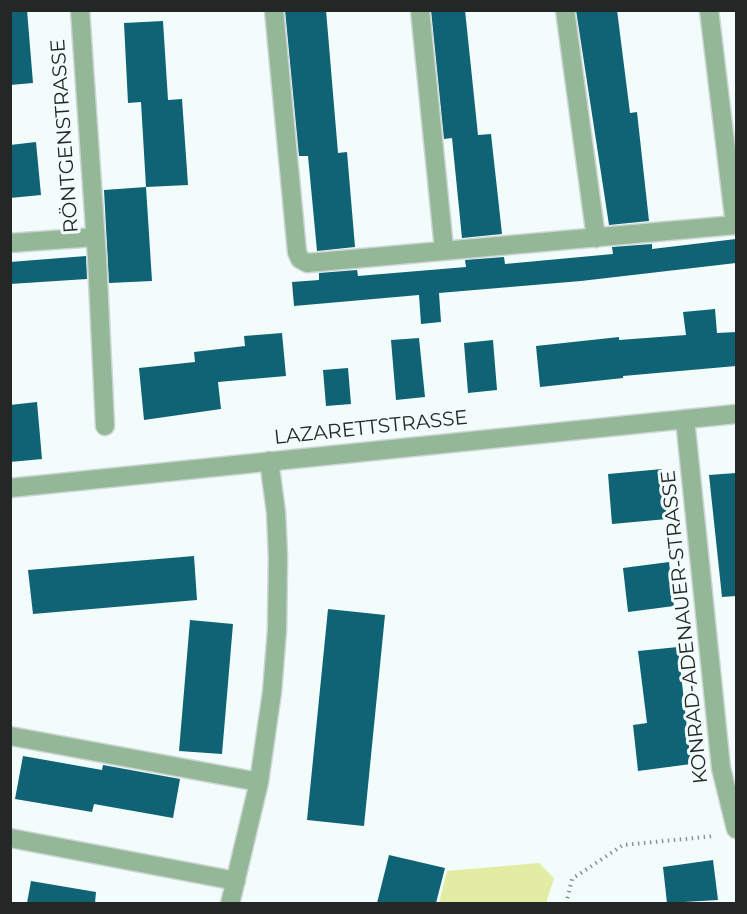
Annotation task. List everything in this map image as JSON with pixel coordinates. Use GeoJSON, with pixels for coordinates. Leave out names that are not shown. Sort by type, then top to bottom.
{"type":"FeatureCollection","features":[{"type":"Feature","properties":{"kind":"street","name":"RÖNTGENSTRASSE"},"geometry":{"type":"LineString","coordinates":[[80,10],[97,258],[105,426]]}},
{"type":"Feature","properties":{"kind":"street"},"geometry":{"type":"LineString","coordinates":[[274,10],[297,252],[300,259],[307,263],[444,249],[735,225],[709,10]]}},
{"type":"Feature","properties":{"kind":"street"},"geometry":{"type":"LineString","coordinates":[[420,10],[444,249]]}},
{"type":"Feature","properties":{"kind":"street"},"geometry":{"type":"LineString","coordinates":[[565,10],[596,238]]}},
{"type":"Feature","properties":{"kind":"street"},"geometry":{"type":"LineString","coordinates":[[10,243],[95,237]]}},
{"type":"Feature","properties":{"kind":"street","name":"LAZARETTSTRASSE"},"geometry":{"type":"LineString","coordinates":[[10,488],[736,414]]}},
{"type":"Feature","properties":{"kind":"street","name":"KONRAD-ADENAUER-STRASSE"},"geometry":{"type":"LineString","coordinates":[[685,419],[721,768],[731,832]]}},
{"type":"Feature","properties":{"kind":"street"},"geometry":{"type":"LineString","coordinates":[[230,903],[259,782],[272,692],[277,630],[276,512],[269,461]]}},
{"type":"Feature","properties":{"kind":"street"},"geometry":{"type":"LineString","coordinates":[[10,736],[259,782]]}},
{"type":"Feature","properties":{"kind":"street"},"geometry":{"type":"LineString","coordinates":[[10,838],[236,881]]}},
{"type":"Feature","properties":{"kind":"path"},"geometry":{"type":"LineString","coordinates":[[566,903],[573,879],[623,844],[731,832]]}},
{"type":"Feature","properties":{"kind":"green space"},"geometry":{"type":"Polygon","coordinates":[[[539,863],[554,878],[546,903],[439,903],[447,871],[539,863]]]}},
{"type":"Feature","properties":{"kind":"building"},"geometry":{"type":"Polygon","coordinates":[[[10,10],[27,10],[33,83],[10,85],[10,10]]]}},
{"type":"Feature","properties":{"kind":"building"},"geometry":{"type":"Polygon","coordinates":[[[285,10],[326,10],[338,153],[347,152],[355,247],[317,251],[308,156],[299,156],[285,10]]]}},
{"type":"Feature","properties":{"kind":"building"},"geometry":{"type":"Polygon","coordinates":[[[431,10],[465,10],[478,135],[491,134],[502,234],[462,238],[452,138],[444,139],[431,10]]]}},
{"type":"Feature","properties":{"kind":"building"},"geometry":{"type":"Polygon","coordinates":[[[576,10],[617,10],[630,113],[637,112],[649,221],[609,225],[576,10]]]}},
{"type":"Feature","properties":{"kind":"building"},"geometry":{"type":"Polygon","coordinates":[[[163,21],[168,100],[182,99],[188,185],[146,187],[141,102],[128,103],[124,23],[163,21]]]}},
{"type":"Feature","properties":{"kind":"building"},"geometry":{"type":"Polygon","coordinates":[[[36,142],[41,195],[10,198],[10,145],[36,142]]]}},
{"type":"Feature","properties":{"kind":"building"},"geometry":{"type":"Polygon","coordinates":[[[146,187],[152,281],[109,283],[104,190],[146,187]]]}},
{"type":"Feature","properties":{"kind":"building"},"geometry":{"type":"Polygon","coordinates":[[[736,239],[736,263],[581,281],[439,293],[441,322],[421,324],[419,295],[294,306],[292,282],[319,280],[319,273],[357,270],[358,276],[466,267],[465,260],[504,257],[505,264],[613,254],[612,247],[652,244],[652,249],[736,239]]]}},
{"type":"Feature","properties":{"kind":"building"},"geometry":{"type":"Polygon","coordinates":[[[86,256],[87,279],[10,284],[10,262],[86,256]]]}},
{"type":"Feature","properties":{"kind":"building"},"geometry":{"type":"Polygon","coordinates":[[[715,309],[717,333],[736,332],[736,366],[623,376],[623,378],[540,387],[536,346],[619,337],[619,340],[686,335],[683,312],[715,309]]]}},
{"type":"Feature","properties":{"kind":"building"},"geometry":{"type":"Polygon","coordinates":[[[282,333],[286,376],[218,382],[221,409],[144,420],[139,368],[195,362],[194,352],[245,346],[244,336],[282,333]]]}},
{"type":"Feature","properties":{"kind":"building"},"geometry":{"type":"Polygon","coordinates":[[[419,338],[425,397],[396,400],[391,340],[419,338]]]}},
{"type":"Feature","properties":{"kind":"building"},"geometry":{"type":"Polygon","coordinates":[[[493,340],[497,390],[468,393],[464,343],[493,340]]]}},
{"type":"Feature","properties":{"kind":"building"},"geometry":{"type":"Polygon","coordinates":[[[348,368],[351,404],[326,406],[323,370],[348,368]]]}},
{"type":"Feature","properties":{"kind":"building"},"geometry":{"type":"Polygon","coordinates":[[[37,402],[42,459],[10,462],[10,405],[37,402]]]}},
{"type":"Feature","properties":{"kind":"building"},"geometry":{"type":"Polygon","coordinates":[[[662,469],[667,519],[612,524],[608,474],[662,469]]]}},
{"type":"Feature","properties":{"kind":"building"},"geometry":{"type":"Polygon","coordinates":[[[736,473],[736,596],[722,597],[709,475],[736,473]]]}},
{"type":"Feature","properties":{"kind":"building"},"geometry":{"type":"Polygon","coordinates":[[[194,556],[197,600],[33,614],[28,570],[194,556]]]}},
{"type":"Feature","properties":{"kind":"building"},"geometry":{"type":"Polygon","coordinates":[[[669,562],[674,606],[628,612],[623,568],[669,562]]]}},
{"type":"Feature","properties":{"kind":"building"},"geometry":{"type":"Polygon","coordinates":[[[328,609],[385,615],[364,826],[307,820],[328,609]]]}},
{"type":"Feature","properties":{"kind":"building"},"geometry":{"type":"Polygon","coordinates":[[[190,620],[233,624],[222,754],[179,751],[190,620]]]}},
{"type":"Feature","properties":{"kind":"building"},"geometry":{"type":"Polygon","coordinates":[[[678,647],[691,764],[638,771],[633,725],[647,723],[638,651],[678,647]]]}},
{"type":"Feature","properties":{"kind":"building"},"geometry":{"type":"Polygon","coordinates":[[[23,756],[102,770],[103,765],[180,779],[173,818],[94,804],[92,812],[15,799],[23,756]]]}},
{"type":"Feature","properties":{"kind":"building"},"geometry":{"type":"Polygon","coordinates":[[[389,855],[445,868],[436,903],[377,903],[389,855]]]}},
{"type":"Feature","properties":{"kind":"building"},"geometry":{"type":"Polygon","coordinates":[[[713,860],[718,900],[667,903],[663,867],[713,860]]]}},
{"type":"Feature","properties":{"kind":"building"},"geometry":{"type":"Polygon","coordinates":[[[31,881],[96,892],[95,903],[27,903],[31,881]]]}}]}
